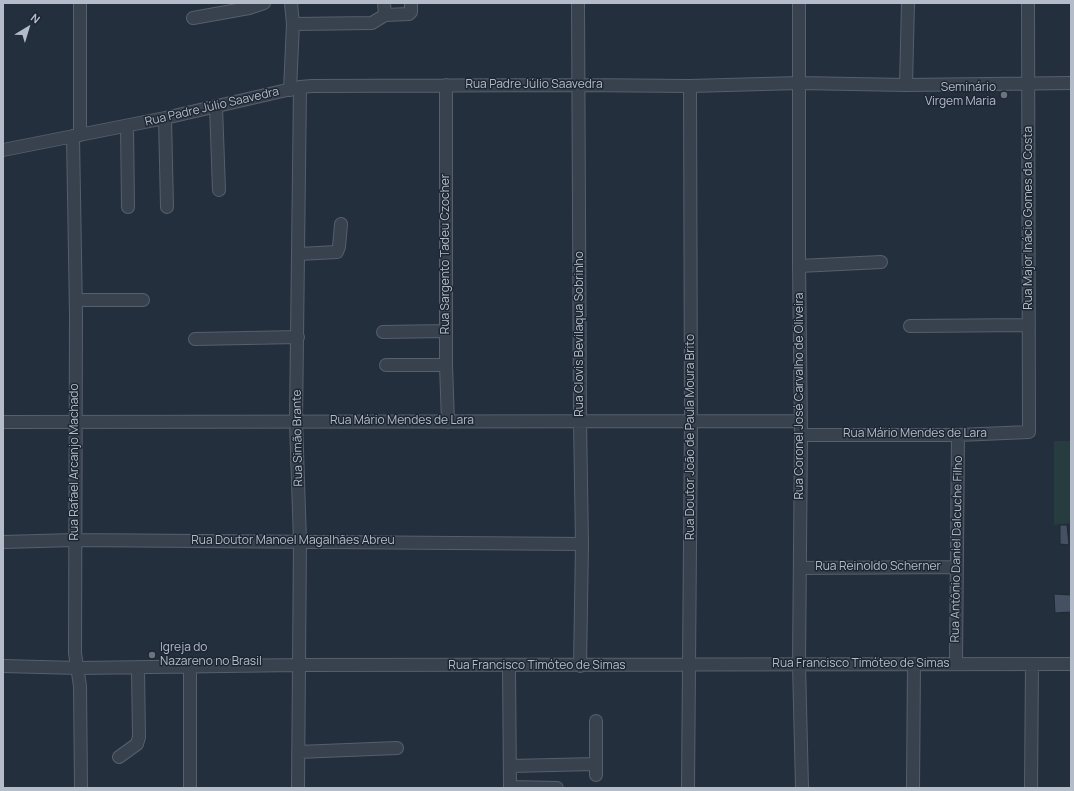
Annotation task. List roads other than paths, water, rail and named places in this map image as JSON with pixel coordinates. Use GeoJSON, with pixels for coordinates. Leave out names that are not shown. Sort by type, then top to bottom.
{"type":"FeatureCollection","features":[{"type":"Feature","properties":{"kind":"street","name":"Rua Rafael Arcanjo Machado"},"geometry":{"type":"LineString","coordinates":[[80,3],[77,135],[74,540],[75,652],[80,686],[81,788]]}},
{"type":"Feature","properties":{"kind":"street"},"geometry":{"type":"LineString","coordinates":[[194,18],[249,8],[264,3]]}},
{"type":"Feature","properties":{"kind":"street","name":"Rua Simão Brante"},"geometry":{"type":"LineString","coordinates":[[291,3],[293,24],[299,254],[296,421],[300,541],[298,788]]}},
{"type":"Feature","properties":{"kind":"street"},"geometry":{"type":"LineString","coordinates":[[293,24],[372,23],[385,9],[409,14],[411,12],[411,3]]}},
{"type":"Feature","properties":{"kind":"street","name":"Rua Clovis Bevilaqua Sobrinho"},"geometry":{"type":"LineString","coordinates":[[578,3],[582,544],[580,666]]}},
{"type":"Feature","properties":{"kind":"street","name":"Rua Coronel José Carvalho de Oliveira"},"geometry":{"type":"LineString","coordinates":[[799,3],[799,266],[801,435],[799,664],[802,788]]}},
{"type":"Feature","properties":{"kind":"street"},"geometry":{"type":"LineString","coordinates":[[906,84],[908,3]]}},
{"type":"Feature","properties":{"kind":"street","name":"Rua Major Inácio Gomes da Costa"},"geometry":{"type":"LineString","coordinates":[[1028,3],[1029,432]]}},
{"type":"Feature","properties":{"kind":"street","name":"Rua Padre Júlio Saavedra"},"geometry":{"type":"LineString","coordinates":[[3,150],[166,118],[295,88],[446,85],[690,86],[799,83],[1071,83]]}},
{"type":"Feature","properties":{"kind":"street","name":"Rua Sargento Tadeu Czocher"},"geometry":{"type":"LineString","coordinates":[[446,85],[446,365],[448,422]]}},
{"type":"Feature","properties":{"kind":"street","name":"Rua Doutor João de Paula Moura Brito"},"geometry":{"type":"LineString","coordinates":[[688,788],[691,421],[690,86]]}},
{"type":"Feature","properties":{"kind":"street"},"geometry":{"type":"LineString","coordinates":[[216,106],[219,190]]}},
{"type":"Feature","properties":{"kind":"street"},"geometry":{"type":"LineString","coordinates":[[166,118],[167,206]]}},
{"type":"Feature","properties":{"kind":"street"},"geometry":{"type":"LineString","coordinates":[[127,126],[128,207]]}},
{"type":"Feature","properties":{"kind":"street"},"geometry":{"type":"LineString","coordinates":[[299,254],[337,252],[339,247],[341,224]]}},
{"type":"Feature","properties":{"kind":"street"},"geometry":{"type":"LineString","coordinates":[[799,266],[881,262]]}},
{"type":"Feature","properties":{"kind":"street"},"geometry":{"type":"LineString","coordinates":[[76,300],[143,300]]}},
{"type":"Feature","properties":{"kind":"street"},"geometry":{"type":"LineString","coordinates":[[910,326],[1029,325]]}},
{"type":"Feature","properties":{"kind":"street"},"geometry":{"type":"LineString","coordinates":[[383,332],[446,331]]}},
{"type":"Feature","properties":{"kind":"street"},"geometry":{"type":"LineString","coordinates":[[195,339],[298,337]]}},
{"type":"Feature","properties":{"kind":"street"},"geometry":{"type":"LineString","coordinates":[[386,364],[446,365]]}},
{"type":"Feature","properties":{"kind":"street","name":"Rua Mário Mendes de Lara"},"geometry":{"type":"LineString","coordinates":[[3,422],[800,422]]}},
{"type":"Feature","properties":{"kind":"street","name":"Rua Mário Mendes de Lara"},"geometry":{"type":"LineString","coordinates":[[801,435],[1029,432]]}},
{"type":"Feature","properties":{"kind":"street","name":"Rua Antônio Daniel Dalcuche Filho"},"geometry":{"type":"LineString","coordinates":[[956,663],[958,434]]}},
{"type":"Feature","properties":{"kind":"street","name":"Rua Doutor Manoel Magalhães Abreu"},"geometry":{"type":"LineString","coordinates":[[3,542],[74,540],[582,544]]}},
{"type":"Feature","properties":{"kind":"street","name":"Rua Reinoldo Scherner"},"geometry":{"type":"LineString","coordinates":[[800,568],[956,567]]}},
{"type":"Feature","properties":{"kind":"street","name":"Rua Francisco Timóteo de Simas"},"geometry":{"type":"LineString","coordinates":[[3,666],[190,668],[298,665],[580,666],[956,663],[1071,664]]}},
{"type":"Feature","properties":{"kind":"street"},"geometry":{"type":"LineString","coordinates":[[913,788],[914,664]]}},
{"type":"Feature","properties":{"kind":"street"},"geometry":{"type":"LineString","coordinates":[[1031,788],[1032,664]]}},
{"type":"Feature","properties":{"kind":"street"},"geometry":{"type":"LineString","coordinates":[[509,666],[510,787],[557,788]]}},
{"type":"Feature","properties":{"kind":"street"},"geometry":{"type":"LineString","coordinates":[[119,757],[137,744],[139,737],[138,668]]}},
{"type":"Feature","properties":{"kind":"street"},"geometry":{"type":"LineString","coordinates":[[190,668],[190,788]]}},
{"type":"Feature","properties":{"kind":"street"},"geometry":{"type":"LineString","coordinates":[[510,766],[596,769],[596,721]]}},
{"type":"Feature","properties":{"kind":"street"},"geometry":{"type":"LineString","coordinates":[[298,752],[397,748]]}},
{"type":"Feature","properties":{"kind":"place","name":"Seminário Virgem Maria"},"geometry":{"type":"Point","coordinates":[1004,95]}},
{"type":"Feature","properties":{"kind":"place","name":"Igreja do Nazareno no Brasil"},"geometry":{"type":"Point","coordinates":[152,655]}}]}
